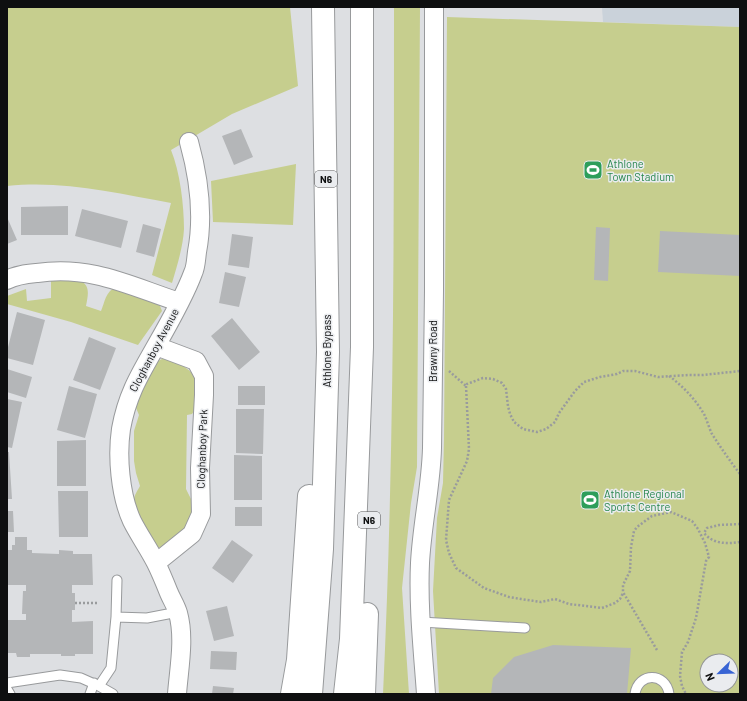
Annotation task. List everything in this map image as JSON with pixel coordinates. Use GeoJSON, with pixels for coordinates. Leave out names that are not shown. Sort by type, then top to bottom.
{"type":"FeatureCollection","features":[{"type":"Feature","properties":{"kind":"highway","name":"Athlone Bypass"},"geometry":{"type":"LineString","coordinates":[[311,694],[322,549],[328,352],[323,7]]}},
{"type":"Feature","properties":{"kind":"highway","name":"N6"},"geometry":{"type":"LineString","coordinates":[[345,694],[351,639],[362,347],[362,7]]}},
{"type":"Feature","properties":{"kind":"highway","name":"N6"},"geometry":{"type":"LineString","coordinates":[[362,347],[371,430],[364,694]]}},
{"type":"Feature","properties":{"kind":"highway","name":"N6"},"geometry":{"type":"LineString","coordinates":[[292,694],[298,660],[310,489],[328,352]]}},
{"type":"Feature","properties":{"kind":"street","name":"Brawny Road"},"geometry":{"type":"LineString","coordinates":[[426,694],[421,622],[420,577],[424,520],[431,472],[434,291],[434,7]]}},
{"type":"Feature","properties":{"kind":"street","name":"Cloghanboy Avenue"},"geometry":{"type":"LineString","coordinates":[[176,694],[181,642],[178,612],[156,563],[132,520],[122,483],[120,456],[121,429],[130,395],[144,364],[156,346],[180,302],[194,272],[200,237],[200,189],[189,142]]}},
{"type":"Feature","properties":{"kind":"street"},"geometry":{"type":"LineString","coordinates":[[7,280],[18,276],[49,271],[85,272],[120,280],[180,302]]}},
{"type":"Feature","properties":{"kind":"street","name":"Cloghanboy Park"},"geometry":{"type":"LineString","coordinates":[[156,346],[196,361],[204,376],[204,395],[200,468],[201,514],[192,534],[156,563]]}},
{"type":"Feature","properties":{"kind":"lane"},"geometry":{"type":"LineString","coordinates":[[90,694],[111,668],[116,617],[117,580]]}},
{"type":"Feature","properties":{"kind":"lane"},"geometry":{"type":"LineString","coordinates":[[116,617],[147,618],[178,612]]}},
{"type":"Feature","properties":{"kind":"lane"},"geometry":{"type":"LineString","coordinates":[[421,622],[525,628]]}},
{"type":"Feature","properties":{"kind":"lane"},"geometry":{"type":"LineString","coordinates":[[7,683],[60,675],[81,678],[113,694]]}},
{"type":"Feature","properties":{"kind":"lane"},"geometry":{"type":"LineString","coordinates":[[635,694],[637,686],[641,682],[655,677],[661,679],[665,683],[669,694]]}},
{"type":"Feature","properties":{"kind":"lane"},"geometry":{"type":"LineString","coordinates":[[7,689],[10,694]]}},
{"type":"Feature","properties":{"kind":"path"},"geometry":{"type":"LineString","coordinates":[[433,358],[466,386],[469,436],[468,455],[467,461],[449,500],[446,544],[456,568],[484,588],[509,597],[541,602],[555,599],[569,604],[602,608],[615,603],[620,599],[623,592],[623,585],[630,571],[631,547],[634,531],[637,526],[652,516],[666,512],[671,512],[687,518],[695,525],[705,543],[709,557],[706,561],[696,618],[691,634],[682,652],[680,676],[682,686],[686,694]]}},
{"type":"Feature","properties":{"kind":"path"},"geometry":{"type":"LineString","coordinates":[[466,386],[467,384],[483,378],[493,379],[502,383],[506,389],[508,406],[514,422],[523,429],[537,432],[546,429],[555,422],[574,391],[584,382],[623,371],[658,377],[703,375],[740,371]]}},
{"type":"Feature","properties":{"kind":"path"},"geometry":{"type":"LineString","coordinates":[[669,376],[683,386],[696,402],[706,419],[712,434],[728,459],[740,474]]}},
{"type":"Feature","properties":{"kind":"path"},"geometry":{"type":"LineString","coordinates":[[740,524],[707,528],[704,533],[708,538],[722,543],[740,542]]}},
{"type":"Feature","properties":{"kind":"path"},"geometry":{"type":"LineString","coordinates":[[623,592],[657,650]]}},
{"type":"Feature","properties":{"kind":"path"},"geometry":{"type":"LineString","coordinates":[[75,603],[97,603]]}},
{"type":"Feature","properties":{"kind":"shaded area"},"geometry":{"type":"Polygon","coordinates":[[[602,7],[740,7],[740,27],[603,22],[602,7]]]}},
{"type":"Feature","properties":{"kind":"green space"},"geometry":{"type":"Polygon","coordinates":[[[7,7],[290,7],[298,86],[232,114],[171,150],[177,168],[181,189],[184,229],[181,250],[172,283],[152,275],[171,203],[89,188],[49,185],[7,186],[7,7]]]}},
{"type":"Feature","properties":{"kind":"green space"},"geometry":{"type":"Polygon","coordinates":[[[394,7],[420,7],[417,467],[411,503],[402,588],[409,694],[383,694],[387,608],[391,436],[394,7]]]}},
{"type":"Feature","properties":{"kind":"green space"},"geometry":{"type":"Polygon","coordinates":[[[447,17],[740,27],[740,694],[439,694],[433,591],[437,518],[443,483],[447,17]]]}},
{"type":"Feature","properties":{"kind":"green space"},"geometry":{"type":"Polygon","coordinates":[[[296,164],[293,225],[213,222],[211,181],[296,164]]]}},
{"type":"Feature","properties":{"kind":"green space"},"geometry":{"type":"Polygon","coordinates":[[[51,280],[79,280],[83,282],[88,291],[86,306],[101,311],[107,294],[116,287],[155,302],[160,306],[162,311],[138,345],[71,322],[7,304],[7,296],[26,289],[27,301],[51,298],[51,280]]]}},
{"type":"Feature","properties":{"kind":"green space"},"geometry":{"type":"Polygon","coordinates":[[[162,359],[185,367],[193,374],[196,384],[194,411],[192,414],[187,415],[186,489],[192,501],[193,510],[188,531],[163,548],[155,547],[139,518],[134,500],[135,494],[140,486],[134,461],[134,431],[139,415],[134,403],[158,361],[162,359]]]}},
{"type":"Feature","properties":{"kind":"building"},"geometry":{"type":"Polygon","coordinates":[[[241,129],[253,157],[234,165],[222,136],[241,129]]]}},
{"type":"Feature","properties":{"kind":"building"},"geometry":{"type":"Polygon","coordinates":[[[68,206],[68,235],[21,235],[21,207],[68,206]]]}},
{"type":"Feature","properties":{"kind":"building"},"geometry":{"type":"Polygon","coordinates":[[[82,209],[128,221],[121,248],[75,236],[82,209]]]}},
{"type":"Feature","properties":{"kind":"building"},"geometry":{"type":"Polygon","coordinates":[[[7,217],[17,240],[7,244],[7,217]]]}},
{"type":"Feature","properties":{"kind":"building"},"geometry":{"type":"Polygon","coordinates":[[[143,224],[161,229],[154,257],[136,252],[143,224]]]}},
{"type":"Feature","properties":{"kind":"building"},"geometry":{"type":"Polygon","coordinates":[[[596,227],[610,228],[608,281],[594,280],[596,227]]]}},
{"type":"Feature","properties":{"kind":"building"},"geometry":{"type":"Polygon","coordinates":[[[660,231],[740,235],[740,276],[658,272],[660,231]]]}},
{"type":"Feature","properties":{"kind":"building"},"geometry":{"type":"Polygon","coordinates":[[[232,234],[253,237],[249,268],[228,265],[232,234]]]}},
{"type":"Feature","properties":{"kind":"building"},"geometry":{"type":"Polygon","coordinates":[[[225,272],[246,277],[239,307],[219,303],[225,272]]]}},
{"type":"Feature","properties":{"kind":"building"},"geometry":{"type":"Polygon","coordinates":[[[17,312],[45,320],[33,365],[7,358],[7,351],[17,312]]]}},
{"type":"Feature","properties":{"kind":"building"},"geometry":{"type":"Polygon","coordinates":[[[232,318],[260,352],[239,370],[211,336],[232,318]]]}},
{"type":"Feature","properties":{"kind":"building"},"geometry":{"type":"Polygon","coordinates":[[[89,337],[116,348],[100,390],[73,380],[89,337]]]}},
{"type":"Feature","properties":{"kind":"building"},"geometry":{"type":"Polygon","coordinates":[[[7,369],[32,377],[26,398],[7,392],[7,369]]]}},
{"type":"Feature","properties":{"kind":"building"},"geometry":{"type":"Polygon","coordinates":[[[69,386],[97,394],[85,438],[57,430],[69,386]]]}},
{"type":"Feature","properties":{"kind":"building"},"geometry":{"type":"Polygon","coordinates":[[[238,386],[265,386],[265,405],[238,405],[238,386]]]}},
{"type":"Feature","properties":{"kind":"building"},"geometry":{"type":"Polygon","coordinates":[[[7,399],[22,402],[12,448],[7,447],[7,399]]]}},
{"type":"Feature","properties":{"kind":"building"},"geometry":{"type":"Polygon","coordinates":[[[236,409],[264,409],[263,454],[236,453],[236,409]]]}},
{"type":"Feature","properties":{"kind":"building"},"geometry":{"type":"Polygon","coordinates":[[[86,440],[86,486],[57,486],[57,441],[86,440]]]}},
{"type":"Feature","properties":{"kind":"building"},"geometry":{"type":"Polygon","coordinates":[[[7,452],[9,452],[12,499],[7,499],[7,452]]]}},
{"type":"Feature","properties":{"kind":"building"},"geometry":{"type":"Polygon","coordinates":[[[234,455],[262,456],[262,500],[234,500],[234,455]]]}},
{"type":"Feature","properties":{"kind":"building"},"geometry":{"type":"Polygon","coordinates":[[[58,491],[88,491],[88,537],[59,537],[58,491]]]}},
{"type":"Feature","properties":{"kind":"building"},"geometry":{"type":"Polygon","coordinates":[[[235,507],[262,507],[262,526],[235,526],[235,507]]]}},
{"type":"Feature","properties":{"kind":"building"},"geometry":{"type":"Polygon","coordinates":[[[7,511],[13,511],[14,532],[7,532],[7,511]]]}},
{"type":"Feature","properties":{"kind":"building"},"geometry":{"type":"Polygon","coordinates":[[[15,537],[27,537],[27,550],[32,550],[32,553],[59,554],[59,550],[73,551],[73,554],[92,554],[93,585],[72,585],[72,593],[75,593],[75,610],[72,610],[72,622],[93,621],[93,654],[61,656],[61,654],[30,654],[30,657],[17,657],[16,653],[7,653],[7,620],[26,620],[26,614],[22,614],[23,591],[26,591],[26,585],[7,585],[7,550],[12,550],[12,545],[15,545],[15,537]]]}},
{"type":"Feature","properties":{"kind":"building"},"geometry":{"type":"Polygon","coordinates":[[[232,540],[253,555],[233,583],[212,568],[232,540]]]}},
{"type":"Feature","properties":{"kind":"building"},"geometry":{"type":"Polygon","coordinates":[[[227,606],[234,636],[214,641],[206,611],[227,606]]]}},
{"type":"Feature","properties":{"kind":"building"},"geometry":{"type":"Polygon","coordinates":[[[553,645],[631,648],[627,694],[491,694],[493,678],[514,657],[553,645]]]}},
{"type":"Feature","properties":{"kind":"building"},"geometry":{"type":"Polygon","coordinates":[[[211,651],[237,652],[236,670],[210,669],[211,651]]]}},
{"type":"Feature","properties":{"kind":"building"},"geometry":{"type":"Polygon","coordinates":[[[213,686],[234,688],[233,694],[212,694],[213,686]]]}},
{"type":"Feature","properties":{"kind":"place","name":"Athlone Town Stadium"},"geometry":{"type":"Point","coordinates":[593,170]}},
{"type":"Feature","properties":{"kind":"place","name":"Athlone Regional Sports Centre"},"geometry":{"type":"Point","coordinates":[590,500]}}]}
